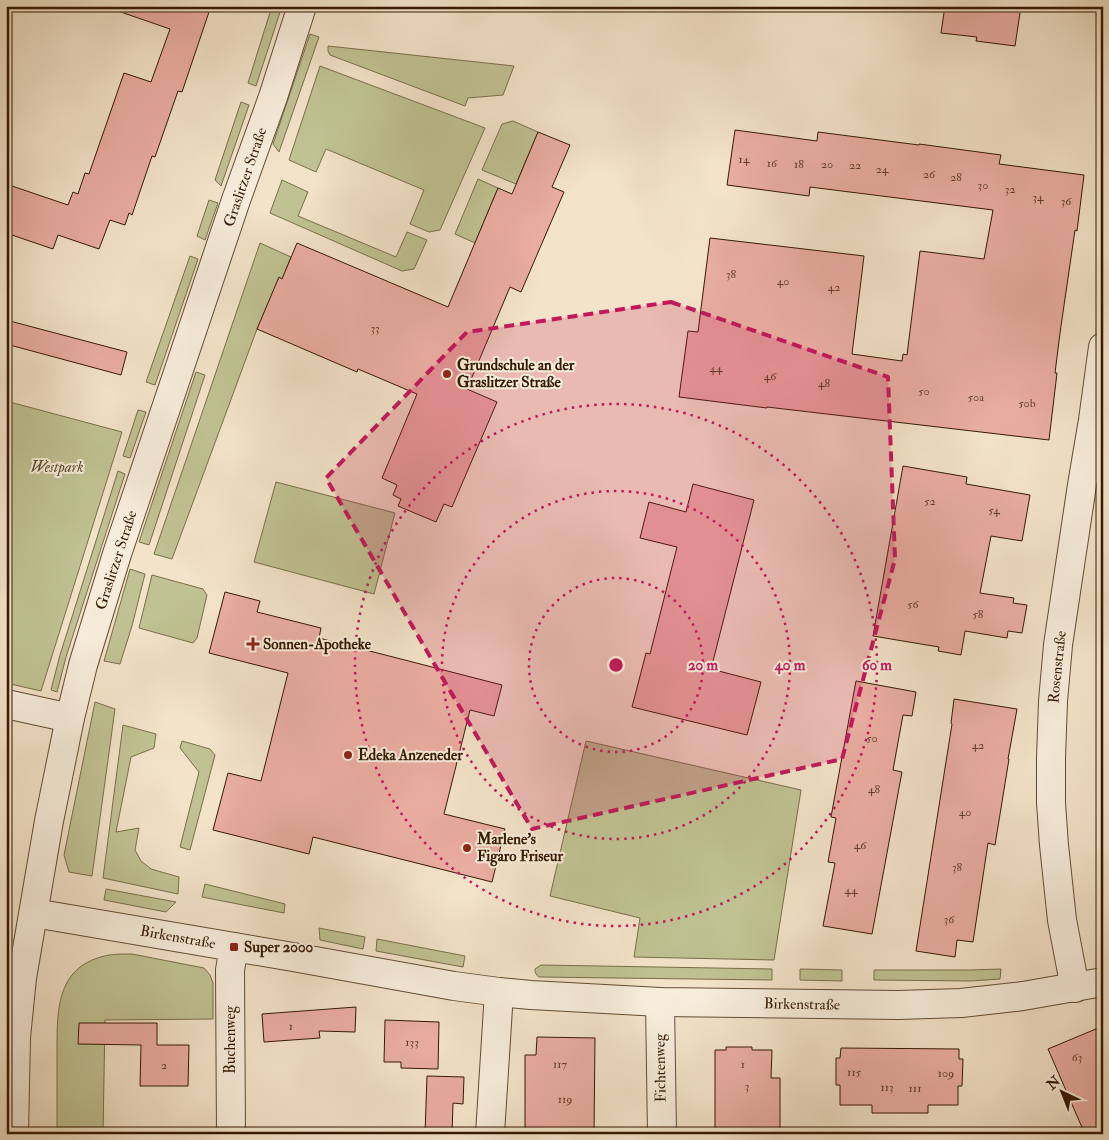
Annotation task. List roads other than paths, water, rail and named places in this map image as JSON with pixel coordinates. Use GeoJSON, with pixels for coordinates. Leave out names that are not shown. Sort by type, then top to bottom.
{"type":"FeatureCollection","features":[{"type":"Feature","properties":{"kind":"street","name":"Graslitzer Straße"},"geometry":{"type":"LineString","coordinates":[[14,1134],[16,1037],[22,978],[49,821],[83,665],[117,554],[236,200],[273,97],[302,6]]}},
{"type":"Feature","properties":{"kind":"street","name":"Rosenstraße"},"geometry":{"type":"LineString","coordinates":[[1075,988],[1062,920],[1054,845],[1051,803],[1053,701],[1058,644],[1103,347]]}},
{"type":"Feature","properties":{"kind":"street"},"geometry":{"type":"LineString","coordinates":[[6,704],[70,718]]}},
{"type":"Feature","properties":{"kind":"street","name":"Birkenstraße"},"geometry":{"type":"LineString","coordinates":[[34,913],[454,986],[499,992],[578,998],[660,1002],[855,1005],[961,1003],[1023,996],[1103,982]]}},
{"type":"Feature","properties":{"kind":"street","name":"Buchenweg"},"geometry":{"type":"LineString","coordinates":[[231,1134],[230,970],[234,947]]}},
{"type":"Feature","properties":{"kind":"street"},"geometry":{"type":"LineString","coordinates":[[490,1134],[499,992]]}},
{"type":"Feature","properties":{"kind":"street","name":"Fichtenweg"},"geometry":{"type":"LineString","coordinates":[[660,1002],[662,1134]]}},
{"type":"Feature","properties":{"kind":"place","name":"Grundschule an der Graslitzer Straße"},"geometry":{"type":"Point","coordinates":[447,374]}},
{"type":"Feature","properties":{"kind":"place","name":"Sonnen-Apotheke"},"geometry":{"type":"Point","coordinates":[253,644]}},
{"type":"Feature","properties":{"kind":"place","name":"Edeka Anzeneder"},"geometry":{"type":"Point","coordinates":[348,755]}},
{"type":"Feature","properties":{"kind":"place","name":"Marlene's Figaro Friseur"},"geometry":{"type":"Point","coordinates":[467,848]}},
{"type":"Feature","properties":{"kind":"place","name":"Super 2000"},"geometry":{"type":"Point","coordinates":[234,947]}},
{"type":"Feature","properties":{"kind":"park label","name":"Westpark"},"geometry":{"type":"Point","coordinates":[57,467]}}]}
